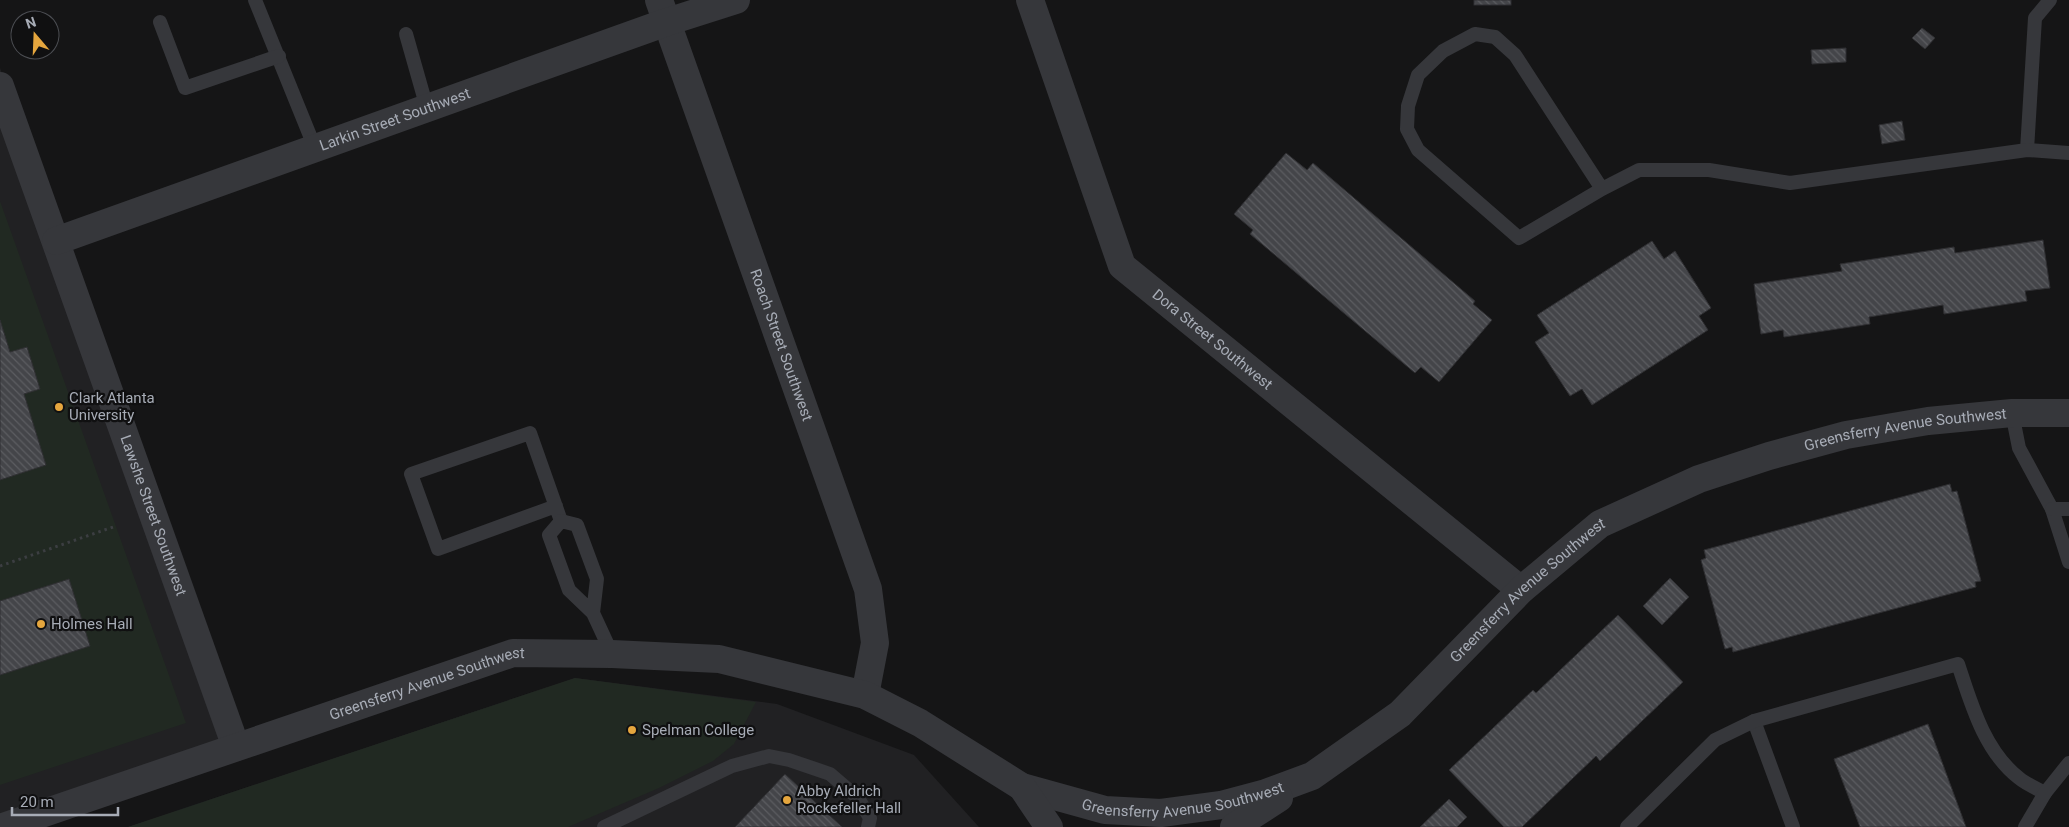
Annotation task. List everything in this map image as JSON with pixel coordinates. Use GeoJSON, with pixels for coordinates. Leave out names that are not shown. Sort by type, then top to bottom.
{"type":"FeatureCollection","features":[{"type":"Feature","properties":{"kind":"street","name":"Larkin Street Southwest"},"geometry":{"type":"LineString","coordinates":[[56,241],[427,108],[663,11],[736,0]]}},
{"type":"Feature","properties":{"kind":"street","name":"Dora Street Southwest"},"geometry":{"type":"LineString","coordinates":[[1030,0],[1122,266],[1521,590]]}},
{"type":"Feature","properties":{"kind":"street","name":"Roach Street Southwest"},"geometry":{"type":"LineString","coordinates":[[663,11],[868,589],[875,643],[865,695]]}},
{"type":"Feature","properties":{"kind":"street","name":"Lawshe Street Southwest"},"geometry":{"type":"LineString","coordinates":[[0,86],[236,747]]}},
{"type":"Feature","properties":{"kind":"street","name":"Greensferry Avenue Southwest"},"geometry":{"type":"LineString","coordinates":[[4,827],[513,653],[612,654],[719,659],[865,695],[920,723],[1022,787],[1105,810],[1162,814],[1221,805],[1266,793],[1312,776],[1400,714],[1521,590],[1600,524],[1699,479],[1768,456],[1846,435],[1928,421],[2012,413],[2069,413]]}},
{"type":"Feature","properties":{"kind":"street"},"geometry":{"type":"LineString","coordinates":[[1234,827],[1312,776]]}},
{"type":"Feature","properties":{"kind":"street"},"geometry":{"type":"LineString","coordinates":[[1022,787],[1049,827]]}},
{"type":"Feature","properties":{"kind":"lane"},"geometry":{"type":"LineString","coordinates":[[255,0],[315,148]]}},
{"type":"Feature","properties":{"kind":"lane"},"geometry":{"type":"LineString","coordinates":[[2027,150],[2034,18],[2050,0]]}},
{"type":"Feature","properties":{"kind":"lane"},"geometry":{"type":"LineString","coordinates":[[160,22],[184,88],[279,56]]}},
{"type":"Feature","properties":{"kind":"lane"},"geometry":{"type":"LineString","coordinates":[[406,34],[427,108]]}},
{"type":"Feature","properties":{"kind":"lane"},"geometry":{"type":"LineString","coordinates":[[1602,189],[1515,55],[1495,36],[1475,34],[1443,51],[1418,75],[1408,106],[1407,129],[1418,150],[1519,238],[1602,189],[1639,170],[1709,170],[1790,183],[2027,150],[2069,153]]}},
{"type":"Feature","properties":{"kind":"lane"},"geometry":{"type":"LineString","coordinates":[[2012,413],[2019,448],[2052,509],[2069,562]]}},
{"type":"Feature","properties":{"kind":"lane"},"geometry":{"type":"LineString","coordinates":[[556,506],[438,548],[411,474],[530,433],[556,506],[561,521]]}},
{"type":"Feature","properties":{"kind":"lane"},"geometry":{"type":"LineString","coordinates":[[2052,509],[2069,509]]}},
{"type":"Feature","properties":{"kind":"lane"},"geometry":{"type":"LineString","coordinates":[[561,521],[577,525],[597,579],[593,613]]}},
{"type":"Feature","properties":{"kind":"lane"},"geometry":{"type":"LineString","coordinates":[[561,521],[549,535],[569,590],[593,613],[612,654]]}},
{"type":"Feature","properties":{"kind":"lane"},"geometry":{"type":"LineString","coordinates":[[1627,827],[1715,740],[1754,721],[1958,664],[1973,710],[1997,754],[2018,777],[2045,793]]}},
{"type":"Feature","properties":{"kind":"lane"},"geometry":{"type":"LineString","coordinates":[[1754,721],[1793,827]]}},
{"type":"Feature","properties":{"kind":"lane"},"geometry":{"type":"LineString","coordinates":[[604,827],[732,766],[769,756],[789,760],[830,774],[858,798],[870,818],[868,827]]}},
{"type":"Feature","properties":{"kind":"lane"},"geometry":{"type":"LineString","coordinates":[[2025,827],[2045,793],[2069,762]]}},
{"type":"Feature","properties":{"kind":"path"},"geometry":{"type":"LineString","coordinates":[[0,566],[116,526]]}},
{"type":"Feature","properties":{"kind":"shaded area","name":"Clark Atlanta University"},"geometry":{"type":"Polygon","coordinates":[[[0,68],[236,747],[0,827],[0,68]]]}},
{"type":"Feature","properties":{"kind":"shaded area","name":"Clark Atlanta University"},"geometry":{"type":"Polygon","coordinates":[[[0,201],[186,723],[0,785],[0,201]]]}},
{"type":"Feature","properties":{"kind":"shaded area","name":"Spelman College"},"geometry":{"type":"Polygon","coordinates":[[[575,678],[777,704],[914,755],[979,827],[128,827],[575,678]]]}},
{"type":"Feature","properties":{"kind":"shaded area","name":"Spelman College"},"geometry":{"type":"Polygon","coordinates":[[[575,678],[756,702],[734,744],[713,761],[659,788],[568,827],[128,827],[575,678]]]}},
{"type":"Feature","properties":{"kind":"building"},"geometry":{"type":"Polygon","coordinates":[[[1474,0],[1511,0],[1511,5],[1474,5],[1474,0]]]}},
{"type":"Feature","properties":{"kind":"building"},"geometry":{"type":"Polygon","coordinates":[[[1922,28],[1935,38],[1925,49],[1912,38],[1922,28]]]}},
{"type":"Feature","properties":{"kind":"building"},"geometry":{"type":"Polygon","coordinates":[[[1846,48],[1846,62],[1812,64],[1811,50],[1846,48]]]}},
{"type":"Feature","properties":{"kind":"building"},"geometry":{"type":"Polygon","coordinates":[[[1902,121],[1905,140],[1882,144],[1879,125],[1902,121]]]}},
{"type":"Feature","properties":{"kind":"building"},"geometry":{"type":"Polygon","coordinates":[[[1286,153],[1307,170],[1313,163],[1475,301],[1473,304],[1492,320],[1439,382],[1421,367],[1415,373],[1250,234],[1253,230],[1234,214],[1286,153]]]}},
{"type":"Feature","properties":{"kind":"building"},"geometry":{"type":"Polygon","coordinates":[[[2043,240],[2050,288],[2025,291],[2027,301],[1944,314],[1943,305],[1869,317],[1870,324],[1784,337],[1783,330],[1761,334],[1754,284],[1842,271],[1840,264],[1954,247],[1955,253],[2043,240]]]}},
{"type":"Feature","properties":{"kind":"building"},"geometry":{"type":"Polygon","coordinates":[[[1652,241],[1664,259],[1675,251],[1711,308],[1699,316],[1708,330],[1592,405],[1582,389],[1570,396],[1535,342],[1549,333],[1537,315],[1652,241]]]}},
{"type":"Feature","properties":{"kind":"building"},"geometry":{"type":"Polygon","coordinates":[[[0,320],[10,352],[27,347],[40,389],[24,394],[46,465],[0,480],[0,320]]]}},
{"type":"Feature","properties":{"kind":"building"},"geometry":{"type":"Polygon","coordinates":[[[1950,484],[1952,492],[1957,491],[1981,581],[1975,582],[1976,587],[1733,652],[1732,647],[1725,649],[1701,560],[1706,558],[1704,550],[1950,484]]]}},
{"type":"Feature","properties":{"kind":"building"},"geometry":{"type":"Polygon","coordinates":[[[1670,578],[1689,597],[1662,625],[1643,606],[1670,578]]]}},
{"type":"Feature","properties":{"kind":"building","name":"Holmes Hall"},"geometry":{"type":"Polygon","coordinates":[[[69,579],[90,646],[0,675],[0,601],[69,579]]]}},
{"type":"Feature","properties":{"kind":"building"},"geometry":{"type":"Polygon","coordinates":[[[1618,615],[1683,682],[1600,761],[1596,756],[1522,827],[1504,827],[1449,770],[1533,690],[1536,693],[1618,615]]]}},
{"type":"Feature","properties":{"kind":"building"},"geometry":{"type":"Polygon","coordinates":[[[1928,724],[1966,827],[1860,827],[1834,759],[1928,724]]]}},
{"type":"Feature","properties":{"kind":"building","name":"Abby Aldrich Rockefeller Hall"},"geometry":{"type":"Polygon","coordinates":[[[785,774],[842,827],[735,827],[785,774]]]}},
{"type":"Feature","properties":{"kind":"building"},"geometry":{"type":"Polygon","coordinates":[[[1449,799],[1467,817],[1457,827],[1420,827],[1449,799]]]}},
{"type":"Feature","properties":{"kind":"place","name":"Clark Atlanta University"},"geometry":{"type":"Point","coordinates":[59,407]}},
{"type":"Feature","properties":{"kind":"place","name":"Holmes Hall"},"geometry":{"type":"Point","coordinates":[41,624]}},
{"type":"Feature","properties":{"kind":"place","name":"Spelman College"},"geometry":{"type":"Point","coordinates":[632,730]}},
{"type":"Feature","properties":{"kind":"place","name":"Abby Aldrich Rockefeller Hall"},"geometry":{"type":"Point","coordinates":[787,800]}}]}
